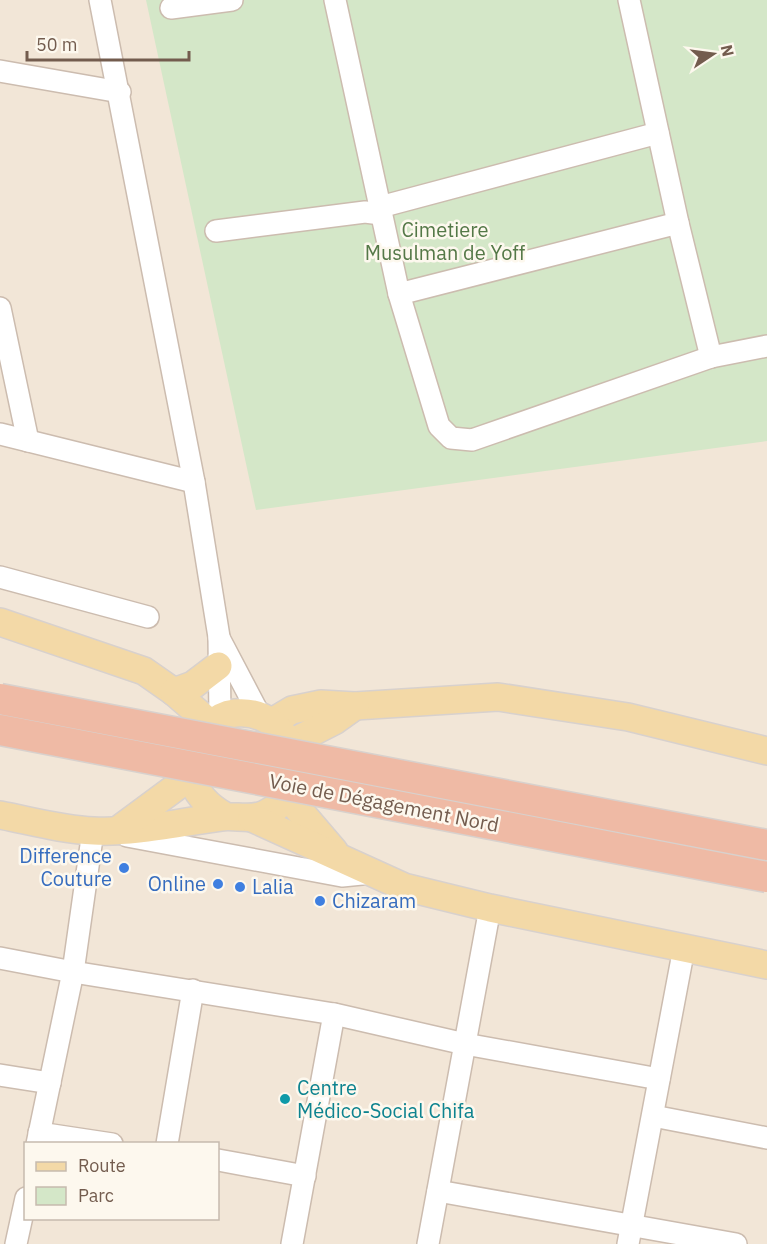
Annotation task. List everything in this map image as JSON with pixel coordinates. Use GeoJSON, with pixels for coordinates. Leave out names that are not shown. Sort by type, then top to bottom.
{"type":"FeatureCollection","features":[{"type":"Feature","properties":{"kind":"highway","name":"Voie de Dégagement Nord"},"geometry":{"type":"LineString","coordinates":[[0,699],[767,844]]}},
{"type":"Feature","properties":{"kind":"highway","name":"Voie de Dégagement Nord"},"geometry":{"type":"LineString","coordinates":[[0,730],[767,878]]}},
{"type":"Feature","properties":{"kind":"main road"},"geometry":{"type":"LineString","coordinates":[[0,622],[144,671],[216,721]]}},
{"type":"Feature","properties":{"kind":"main road"},"geometry":{"type":"LineString","coordinates":[[174,692],[193,685],[218,666]]}},
{"type":"Feature","properties":{"kind":"main road"},"geometry":{"type":"LineString","coordinates":[[144,671],[193,748]]}},
{"type":"Feature","properties":{"kind":"main road"},"geometry":{"type":"LineString","coordinates":[[225,816],[203,800],[191,776],[193,748],[199,736],[216,721],[233,713],[266,719],[311,706],[355,706],[498,697],[628,717],[767,751]]}},
{"type":"Feature","properties":{"kind":"main road"},"geometry":{"type":"LineString","coordinates":[[291,743],[334,721],[355,706]]}},
{"type":"Feature","properties":{"kind":"main road"},"geometry":{"type":"LineString","coordinates":[[252,818],[271,810],[286,796],[295,770],[291,743],[266,719]]}},
{"type":"Feature","properties":{"kind":"main road"},"geometry":{"type":"LineString","coordinates":[[104,831],[191,776]]}},
{"type":"Feature","properties":{"kind":"main road"},"geometry":{"type":"LineString","coordinates":[[286,796],[340,859]]}},
{"type":"Feature","properties":{"kind":"main road"},"geometry":{"type":"LineString","coordinates":[[0,815],[104,831],[225,816],[252,818],[404,886],[490,908],[767,965]]}},
{"type":"Feature","properties":{"kind":"street"},"geometry":{"type":"LineString","coordinates":[[100,0],[120,92],[194,482],[219,637],[216,721]]}},
{"type":"Feature","properties":{"kind":"street"},"geometry":{"type":"LineString","coordinates":[[171,8],[232,0]]}},
{"type":"Feature","properties":{"kind":"street"},"geometry":{"type":"LineString","coordinates":[[335,0],[399,294],[439,426],[451,438],[472,440],[711,357],[767,346]]}},
{"type":"Feature","properties":{"kind":"street"},"geometry":{"type":"LineString","coordinates":[[628,0],[711,357]]}},
{"type":"Feature","properties":{"kind":"street"},"geometry":{"type":"LineString","coordinates":[[0,71],[120,92]]}},
{"type":"Feature","properties":{"kind":"street"},"geometry":{"type":"LineString","coordinates":[[216,231],[380,211],[658,133]]}},
{"type":"Feature","properties":{"kind":"street"},"geometry":{"type":"LineString","coordinates":[[399,294],[678,223]]}},
{"type":"Feature","properties":{"kind":"street"},"geometry":{"type":"LineString","coordinates":[[0,308],[28,441]]}},
{"type":"Feature","properties":{"kind":"street"},"geometry":{"type":"LineString","coordinates":[[0,434],[194,482]]}},
{"type":"Feature","properties":{"kind":"street"},"geometry":{"type":"LineString","coordinates":[[0,577],[148,617]]}},
{"type":"Feature","properties":{"kind":"street"},"geometry":{"type":"LineString","coordinates":[[219,637],[266,719]]}},
{"type":"Feature","properties":{"kind":"street"},"geometry":{"type":"LineString","coordinates":[[97,1142],[38,1138],[104,831],[342,876],[372,873]]}},
{"type":"Feature","properties":{"kind":"street"},"geometry":{"type":"LineString","coordinates":[[428,1244],[490,908]]}},
{"type":"Feature","properties":{"kind":"street"},"geometry":{"type":"LineString","coordinates":[[630,1235],[684,948]]}},
{"type":"Feature","properties":{"kind":"street"},"geometry":{"type":"LineString","coordinates":[[0,958],[334,1014],[465,1044],[659,1079]]}},
{"type":"Feature","properties":{"kind":"street"},"geometry":{"type":"LineString","coordinates":[[167,1142],[193,990]]}},
{"type":"Feature","properties":{"kind":"street"},"geometry":{"type":"LineString","coordinates":[[292,1244],[334,1014]]}},
{"type":"Feature","properties":{"kind":"street"},"geometry":{"type":"LineString","coordinates":[[0,1075],[50,1083]]}},
{"type":"Feature","properties":{"kind":"street"},"geometry":{"type":"LineString","coordinates":[[652,1116],[767,1138]]}},
{"type":"Feature","properties":{"kind":"street"},"geometry":{"type":"LineString","coordinates":[[219,1160],[305,1176]]}},
{"type":"Feature","properties":{"kind":"street"},"geometry":{"type":"LineString","coordinates":[[438,1191],[630,1235],[736,1244]]}},
{"type":"Feature","properties":{"kind":"street"},"geometry":{"type":"LineString","coordinates":[[16,1244],[24,1207]]}},
{"type":"Feature","properties":{"kind":"shaded area"},"geometry":{"type":"Polygon","coordinates":[[[0,0],[767,0],[767,1244],[0,1244],[0,0]]]}},
{"type":"Feature","properties":{"kind":"green space","name":"Cimetiere Musulman de Yoff"},"geometry":{"type":"Polygon","coordinates":[[[146,0],[767,0],[767,441],[256,510],[146,0]]]}},
{"type":"Feature","properties":{"kind":"place","name":"Difference Couture"},"geometry":{"type":"Point","coordinates":[124,868]}},
{"type":"Feature","properties":{"kind":"place","name":"Online"},"geometry":{"type":"Point","coordinates":[218,884]}},
{"type":"Feature","properties":{"kind":"place","name":"Lalia"},"geometry":{"type":"Point","coordinates":[240,887]}},
{"type":"Feature","properties":{"kind":"place","name":"Chizaram"},"geometry":{"type":"Point","coordinates":[320,901]}},
{"type":"Feature","properties":{"kind":"place","name":"Centre Médico-Social Chifa"},"geometry":{"type":"Point","coordinates":[285,1099]}}]}
